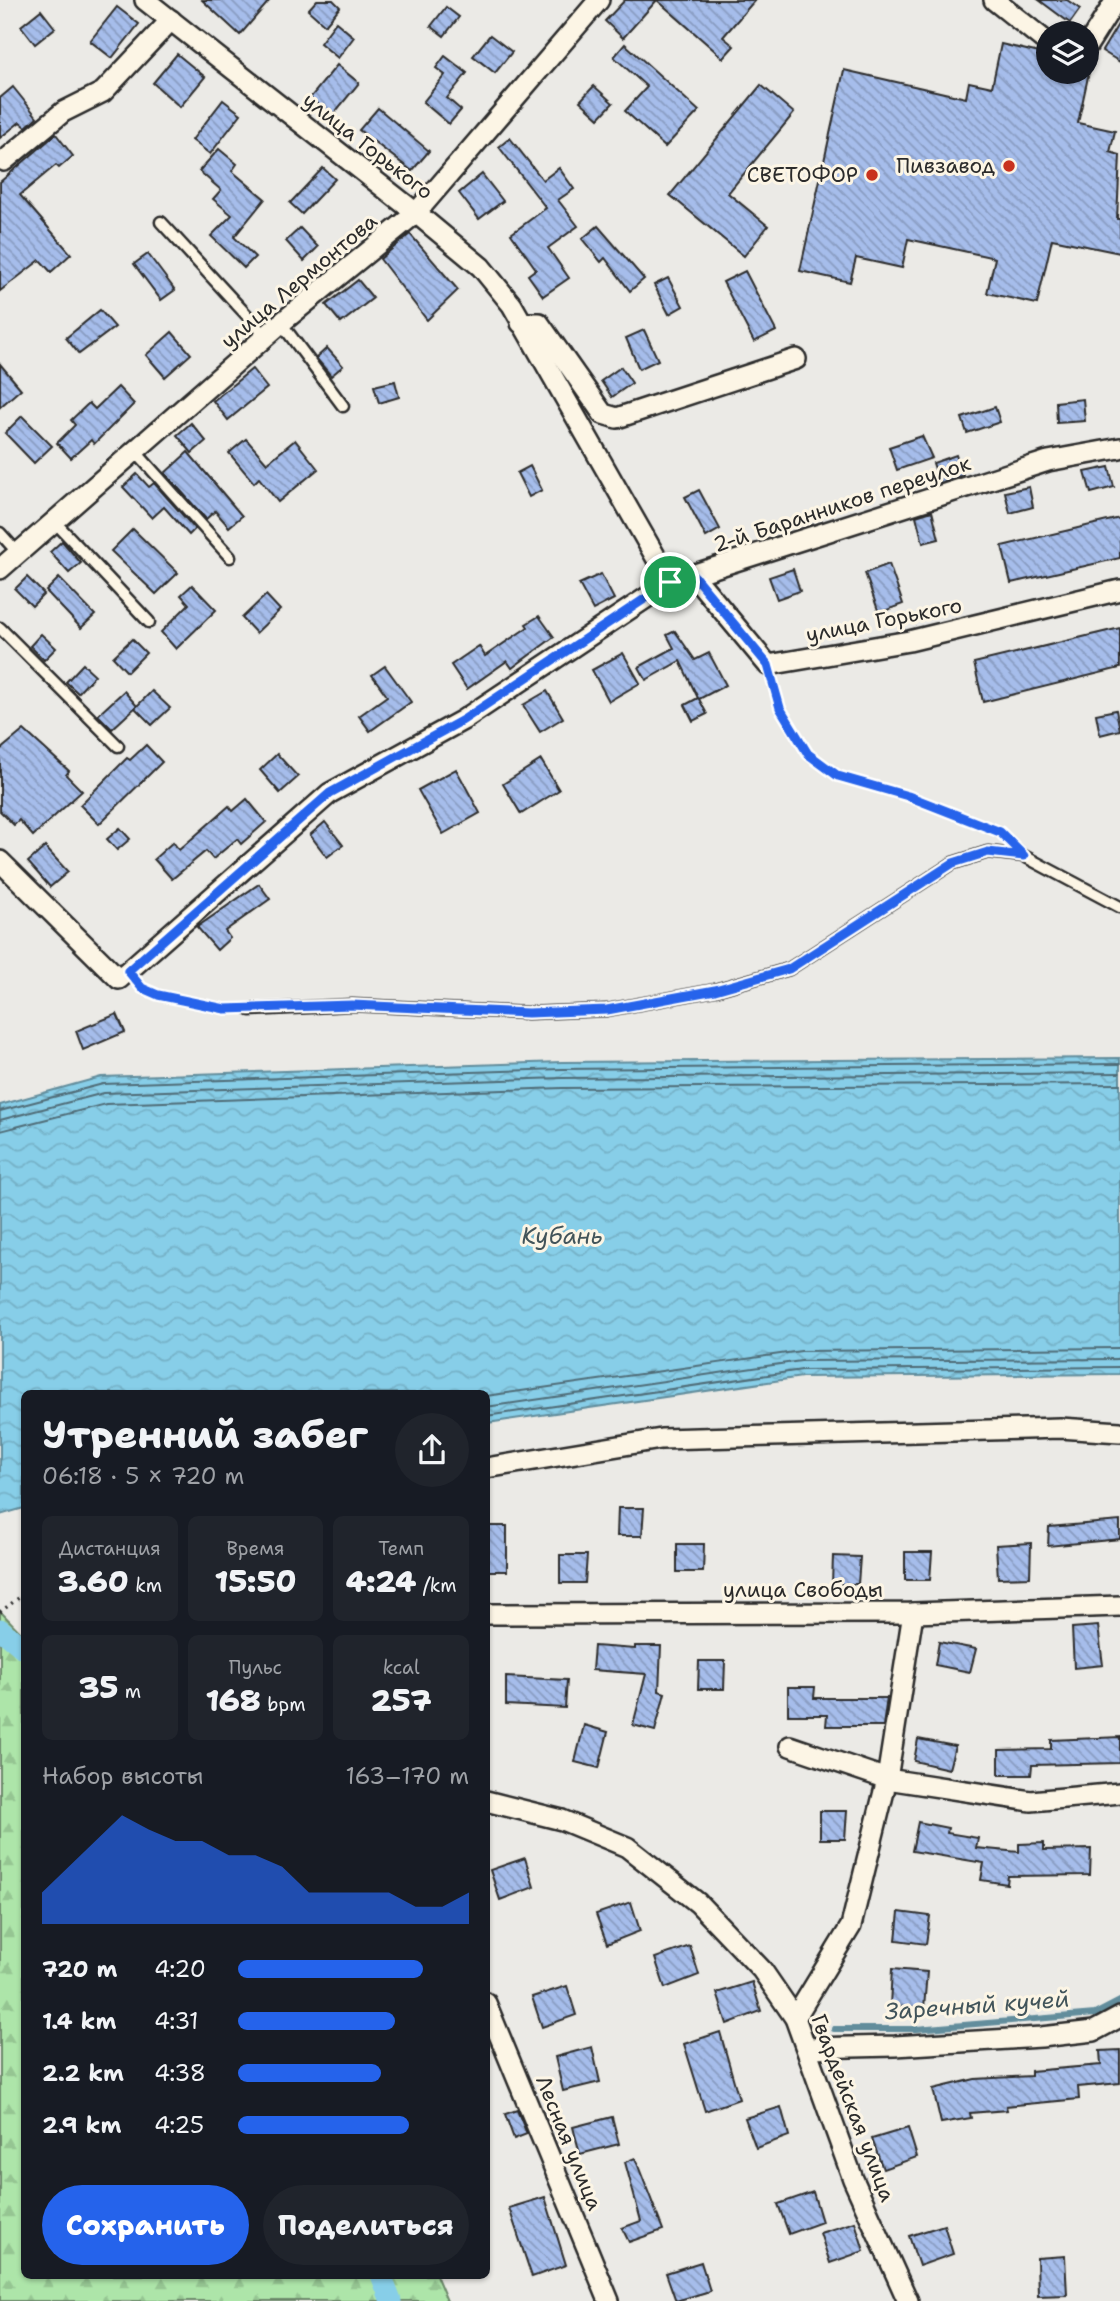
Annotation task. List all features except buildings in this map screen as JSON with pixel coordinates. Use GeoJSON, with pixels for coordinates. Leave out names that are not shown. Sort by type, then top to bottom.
{"type":"FeatureCollection","features":[{"type":"Feature","properties":{"kind":"street","name":"улица Горького"},"geometry":{"type":"LineString","coordinates":[[145,0],[481,267],[512,306],[670,582]]}},
{"type":"Feature","properties":{"kind":"street","name":"улица Лермонтова"},"geometry":{"type":"LineString","coordinates":[[0,569],[274,330],[416,213],[599,0]]}},
{"type":"Feature","properties":{"kind":"street"},"geometry":{"type":"LineString","coordinates":[[994,0],[1036,33]]}},
{"type":"Feature","properties":{"kind":"street"},"geometry":{"type":"LineString","coordinates":[[1099,27],[1116,0]]}},
{"type":"Feature","properties":{"kind":"street"},"geometry":{"type":"LineString","coordinates":[[4,161],[63,112],[103,92],[171,20]]}},
{"type":"Feature","properties":{"kind":"street","name":"улица Горького"},"geometry":{"type":"LineString","coordinates":[[521,323],[538,323],[603,414],[617,418],[796,359]]}},
{"type":"Feature","properties":{"kind":"street","name":"2-й Баранников переулок"},"geometry":{"type":"LineString","coordinates":[[123,975],[330,793],[463,720],[670,582],[1048,461],[1120,448]]}},
{"type":"Feature","properties":{"kind":"street"},"geometry":{"type":"LineString","coordinates":[[694,576],[768,665]]}},
{"type":"Feature","properties":{"kind":"street","name":"улица Горького"},"geometry":{"type":"LineString","coordinates":[[768,665],[909,641],[1120,590]]}},
{"type":"Feature","properties":{"kind":"street"},"geometry":{"type":"LineString","coordinates":[[0,861],[123,975]]}},
{"type":"Feature","properties":{"kind":"street"},"geometry":{"type":"LineString","coordinates":[[490,1467],[662,1439],[1060,1428],[1120,1432]]}},
{"type":"Feature","properties":{"kind":"street","name":"улица Свободы"},"geometry":{"type":"LineString","coordinates":[[490,1614],[914,1613],[1120,1606]]}},
{"type":"Feature","properties":{"kind":"street"},"geometry":{"type":"LineString","coordinates":[[796,2018],[851,1926],[887,1779],[914,1613]]}},
{"type":"Feature","properties":{"kind":"street"},"geometry":{"type":"LineString","coordinates":[[790,1746],[887,1779],[1031,1801],[1120,1793]]}},
{"type":"Feature","properties":{"kind":"street","name":"Гвардейская улица"},"geometry":{"type":"LineString","coordinates":[[490,1802],[562,1820],[626,1847],[698,1903],[762,1970],[796,2018],[853,2179],[908,2301]]}},
{"type":"Feature","properties":{"kind":"street","name":"Лесная улица"},"geometry":{"type":"LineString","coordinates":[[490,2013],[608,2301]]}},
{"type":"Feature","properties":{"kind":"street"},"geometry":{"type":"LineString","coordinates":[[808,2048],[895,2046],[1041,2037],[1094,2031],[1120,2018]]}},
{"type":"Feature","properties":{"kind":"lane"},"geometry":{"type":"LineString","coordinates":[[161,222],[274,330],[343,405]]}},
{"type":"Feature","properties":{"kind":"lane"},"geometry":{"type":"LineString","coordinates":[[135,450],[230,556]]}},
{"type":"Feature","properties":{"kind":"lane"},"geometry":{"type":"LineString","coordinates":[[54,521],[149,622]]}},
{"type":"Feature","properties":{"kind":"lane"},"geometry":{"type":"LineString","coordinates":[[0,533],[18,553]]}},
{"type":"Feature","properties":{"kind":"lane"},"geometry":{"type":"LineString","coordinates":[[0,628],[65,690],[118,746]]}},
{"type":"Feature","properties":{"kind":"lane"},"geometry":{"type":"LineString","coordinates":[[250,1010],[352,1005],[528,1013],[607,1010],[715,990],[789,969],[953,863],[988,852],[1024,856],[1120,907]]}},
{"type":"Feature","properties":{"kind":"path"},"geometry":{"type":"LineString","coordinates":[[768,665],[780,708],[808,754],[838,776],[908,796],[1000,832],[1024,856]]}},
{"type":"Feature","properties":{"kind":"path"},"geometry":{"type":"LineString","coordinates":[[123,975],[158,995],[190,1004],[250,1010]]}},
{"type":"Feature","properties":{"kind":"path"},"geometry":{"type":"LineString","coordinates":[[0,1612],[21,1596]]}},
{"type":"Feature","properties":{"kind":"green space"},"geometry":{"type":"Polygon","coordinates":[[[0,1611],[21,1633],[21,2279],[438,2279],[447,2301],[0,2301],[0,1611]]]}},
{"type":"Feature","properties":{"kind":"water","name":"Кубань"},"geometry":{"type":"Polygon","coordinates":[[[1120,1058],[1120,1374],[802,1377],[490,1423],[490,1390],[21,1390],[21,1509],[0,1515],[0,1105],[101,1077],[562,1062],[1120,1058]]]}},
{"type":"Feature","properties":{"kind":"waterway"},"geometry":{"type":"LineString","coordinates":[[0,1629],[21,1646]]}},
{"type":"Feature","properties":{"kind":"waterway","name":"Заречный кучей"},"geometry":{"type":"LineString","coordinates":[[834,2029],[916,2029],[1095,2014],[1120,2001]]}},
{"type":"Feature","properties":{"kind":"waterway"},"geometry":{"type":"LineString","coordinates":[[383,2279],[391,2301]]}},
{"type":"Feature","properties":{"kind":"place","name":"Пивзавод"},"geometry":{"type":"Point","coordinates":[1009,166]}},
{"type":"Feature","properties":{"kind":"place","name":"СВЕТОФОР"},"geometry":{"type":"Point","coordinates":[872,175]}},
{"type":"Feature","properties":{"kind":"route"},"geometry":{"type":"LineString","coordinates":[[694,576],[768,665],[780,708],[808,754],[838,776],[908,796],[1000,832],[1024,856],[988,852],[953,863],[849,933],[789,969],[715,990],[607,1010],[528,1013],[352,1005],[225,1009],[190,1004],[158,995],[142,988],[128,971],[330,793],[463,720],[670,582],[694,576]]}}]}
